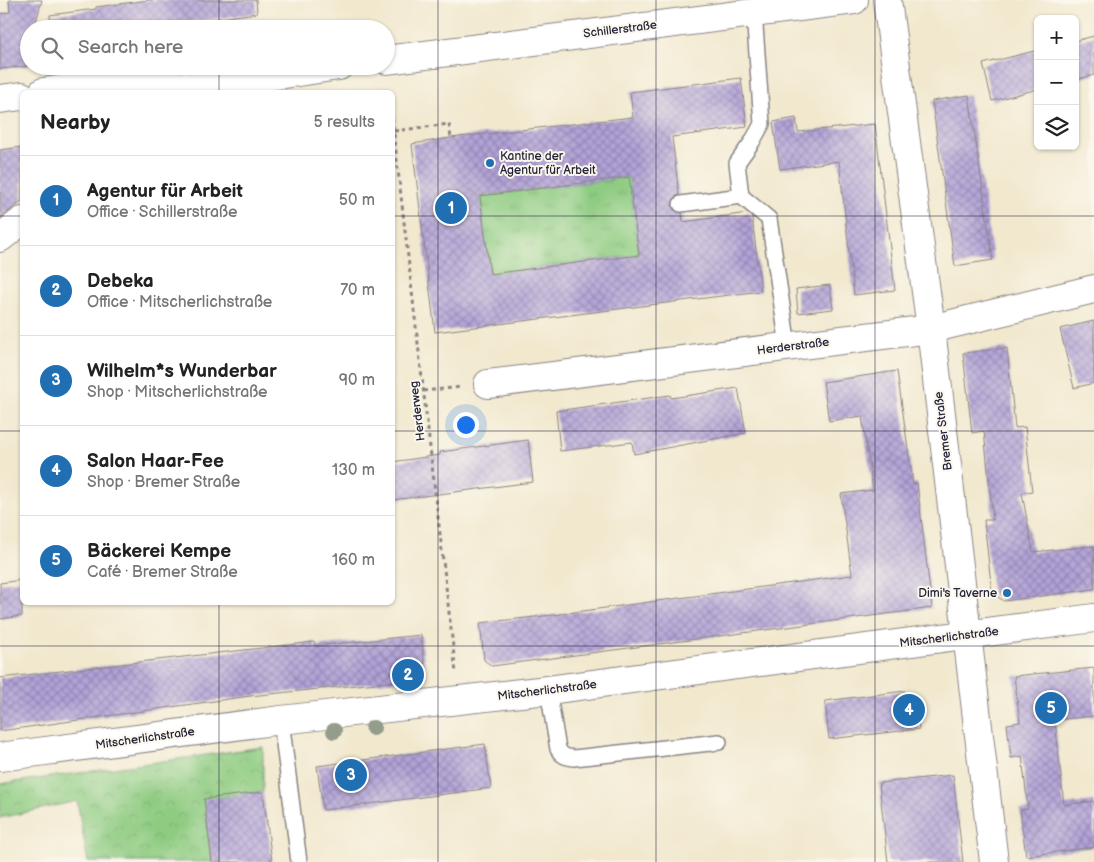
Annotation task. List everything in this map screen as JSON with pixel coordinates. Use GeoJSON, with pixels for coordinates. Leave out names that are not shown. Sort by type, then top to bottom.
{"type":"FeatureCollection","features":[{"type":"Feature","properties":{"kind":"street","name":"Schillerstraße"},"geometry":{"type":"LineString","coordinates":[[395,59],[854,0]]}},
{"type":"Feature","properties":{"kind":"street","name":"Bremer Straße"},"geometry":{"type":"LineString","coordinates":[[887,0],[931,329],[994,862]]}},
{"type":"Feature","properties":{"kind":"street"},"geometry":{"type":"LineString","coordinates":[[56,90],[124,80],[192,90],[284,75]]}},
{"type":"Feature","properties":{"kind":"street"},"geometry":{"type":"LineString","coordinates":[[0,99],[20,96]]}},
{"type":"Feature","properties":{"kind":"street"},"geometry":{"type":"LineString","coordinates":[[0,238],[20,223]]}},
{"type":"Feature","properties":{"kind":"street","name":"Herderstraße"},"geometry":{"type":"LineString","coordinates":[[488,384],[931,329],[1094,289]]}},
{"type":"Feature","properties":{"kind":"street","name":"Mitscherlichstraße"},"geometry":{"type":"LineString","coordinates":[[0,757],[281,720],[548,690],[1094,618]]}},
{"type":"Feature","properties":{"kind":"lane"},"geometry":{"type":"LineString","coordinates":[[754,12],[762,124],[737,163],[741,196],[769,219],[788,346]]}},
{"type":"Feature","properties":{"kind":"lane"},"geometry":{"type":"LineString","coordinates":[[680,204],[741,196]]}},
{"type":"Feature","properties":{"kind":"lane"},"geometry":{"type":"LineString","coordinates":[[548,690],[558,749],[560,754],[565,757],[574,758],[719,742]]}},
{"type":"Feature","properties":{"kind":"lane"},"geometry":{"type":"LineString","coordinates":[[281,720],[299,862]]}},
{"type":"Feature","properties":{"kind":"path"},"geometry":{"type":"LineString","coordinates":[[395,130],[449,124],[451,138]]}},
{"type":"Feature","properties":{"kind":"path","name":"Herderweg"},"geometry":{"type":"LineString","coordinates":[[395,139],[459,694],[457,701]]}},
{"type":"Feature","properties":{"kind":"path"},"geometry":{"type":"LineString","coordinates":[[423,391],[488,384]]}},
{"type":"Feature","properties":{"kind":"green space"},"geometry":{"type":"Polygon","coordinates":[[[629,177],[639,255],[490,274],[480,196],[629,177]]]}},
{"type":"Feature","properties":{"kind":"green space"},"geometry":{"type":"Polygon","coordinates":[[[263,747],[263,792],[205,800],[212,862],[88,862],[77,801],[0,818],[0,784],[263,747]]]}},
{"type":"Feature","properties":{"kind":"building"},"geometry":{"type":"Polygon","coordinates":[[[9,0],[42,0],[36,20],[20,20],[20,67],[0,69],[0,14],[10,12],[9,0]]]}},
{"type":"Feature","properties":{"kind":"building"},"geometry":{"type":"Polygon","coordinates":[[[150,0],[256,0],[257,13],[205,20],[50,20],[50,15],[96,9],[96,7],[150,0]]]}},
{"type":"Feature","properties":{"kind":"building"},"geometry":{"type":"Polygon","coordinates":[[[1094,36],[1094,75],[1079,79],[1079,60],[1079,40],[1094,36]]]}},
{"type":"Feature","properties":{"kind":"building"},"geometry":{"type":"Polygon","coordinates":[[[1034,51],[1034,90],[992,101],[983,64],[1034,51]]]}},
{"type":"Feature","properties":{"kind":"building"},"geometry":{"type":"Polygon","coordinates":[[[741,78],[747,127],[672,137],[679,195],[675,197],[672,205],[674,210],[682,213],[683,222],[748,213],[752,217],[761,291],[435,332],[412,144],[633,117],[630,92],[741,78]],[[629,177],[480,196],[490,274],[639,255],[629,177]]]}},
{"type":"Feature","properties":{"kind":"building"},"geometry":{"type":"Polygon","coordinates":[[[969,95],[993,260],[955,266],[932,101],[969,95]]]}},
{"type":"Feature","properties":{"kind":"building"},"geometry":{"type":"Polygon","coordinates":[[[796,118],[798,132],[875,124],[895,290],[854,295],[839,161],[780,169],[773,122],[796,118]]]}},
{"type":"Feature","properties":{"kind":"building"},"geometry":{"type":"Polygon","coordinates":[[[20,147],[20,203],[0,218],[0,150],[20,147]]]}},
{"type":"Feature","properties":{"kind":"building"},"geometry":{"type":"Polygon","coordinates":[[[830,285],[833,309],[798,313],[796,289],[830,285]]]}},
{"type":"Feature","properties":{"kind":"building"},"geometry":{"type":"Polygon","coordinates":[[[1094,321],[1094,383],[1074,388],[1060,329],[1094,321]]]}},
{"type":"Feature","properties":{"kind":"building"},"geometry":{"type":"Polygon","coordinates":[[[1007,348],[1015,428],[1025,427],[1032,491],[1022,493],[1033,552],[1094,546],[1094,589],[1004,601],[992,593],[984,520],[993,520],[984,431],[972,433],[963,353],[1007,348]]]}},
{"type":"Feature","properties":{"kind":"building"},"geometry":{"type":"Polygon","coordinates":[[[897,371],[913,484],[917,483],[932,608],[492,666],[484,660],[480,623],[852,575],[841,494],[873,490],[862,416],[829,421],[823,382],[897,371]]]}},
{"type":"Feature","properties":{"kind":"building"},"geometry":{"type":"Polygon","coordinates":[[[738,388],[746,433],[634,454],[632,442],[560,451],[556,411],[670,395],[671,398],[738,388]]]}},
{"type":"Feature","properties":{"kind":"building"},"geometry":{"type":"Polygon","coordinates":[[[528,440],[533,482],[395,500],[395,462],[440,455],[440,452],[528,440]]]}},
{"type":"Feature","properties":{"kind":"building"},"geometry":{"type":"Polygon","coordinates":[[[20,580],[22,616],[0,619],[0,583],[20,580]]]}},
{"type":"Feature","properties":{"kind":"building"},"geometry":{"type":"Polygon","coordinates":[[[421,635],[426,678],[250,696],[0,731],[0,678],[314,642],[315,646],[421,635]]]}},
{"type":"Feature","properties":{"kind":"building"},"geometry":{"type":"Polygon","coordinates":[[[1094,668],[1094,716],[1055,720],[1064,805],[1094,801],[1094,847],[1026,856],[1020,810],[1028,809],[1022,756],[1011,758],[1007,724],[1020,722],[1014,676],[1094,668]]]}},
{"type":"Feature","properties":{"kind":"building"},"geometry":{"type":"Polygon","coordinates":[[[905,691],[906,701],[916,700],[919,729],[829,739],[825,701],[905,691]]]}},
{"type":"Feature","properties":{"kind":"building"},"geometry":{"type":"Polygon","coordinates":[[[485,744],[491,788],[323,810],[317,766],[485,744]]]}},
{"type":"Feature","properties":{"kind":"building"},"geometry":{"type":"Polygon","coordinates":[[[953,775],[963,862],[888,862],[879,783],[953,775]]]}},
{"type":"Feature","properties":{"kind":"building"},"geometry":{"type":"Polygon","coordinates":[[[263,792],[272,862],[212,862],[204,799],[263,792]]]}},
{"type":"Feature","properties":{"kind":"place","name":"Kantine der Agentur für Arbeit"},"geometry":{"type":"Point","coordinates":[490,163]}},
{"type":"Feature","properties":{"kind":"place","name":"Agentur für Arbeit"},"geometry":{"type":"Point","coordinates":[451,208]}},
{"type":"Feature","properties":{"kind":"place","name":"Dimi's Taverne"},"geometry":{"type":"Point","coordinates":[1007,593]}},
{"type":"Feature","properties":{"kind":"place","name":"Debeka"},"geometry":{"type":"Point","coordinates":[408,675]}},
{"type":"Feature","properties":{"kind":"place","name":"Bäckerei Kempe"},"geometry":{"type":"Point","coordinates":[1051,708]}},
{"type":"Feature","properties":{"kind":"place","name":"Salon Haar-Fee"},"geometry":{"type":"Point","coordinates":[909,710]}},
{"type":"Feature","properties":{"kind":"place","name":"Wilhelm*s Wunderbar"},"geometry":{"type":"Point","coordinates":[351,775]}}]}
